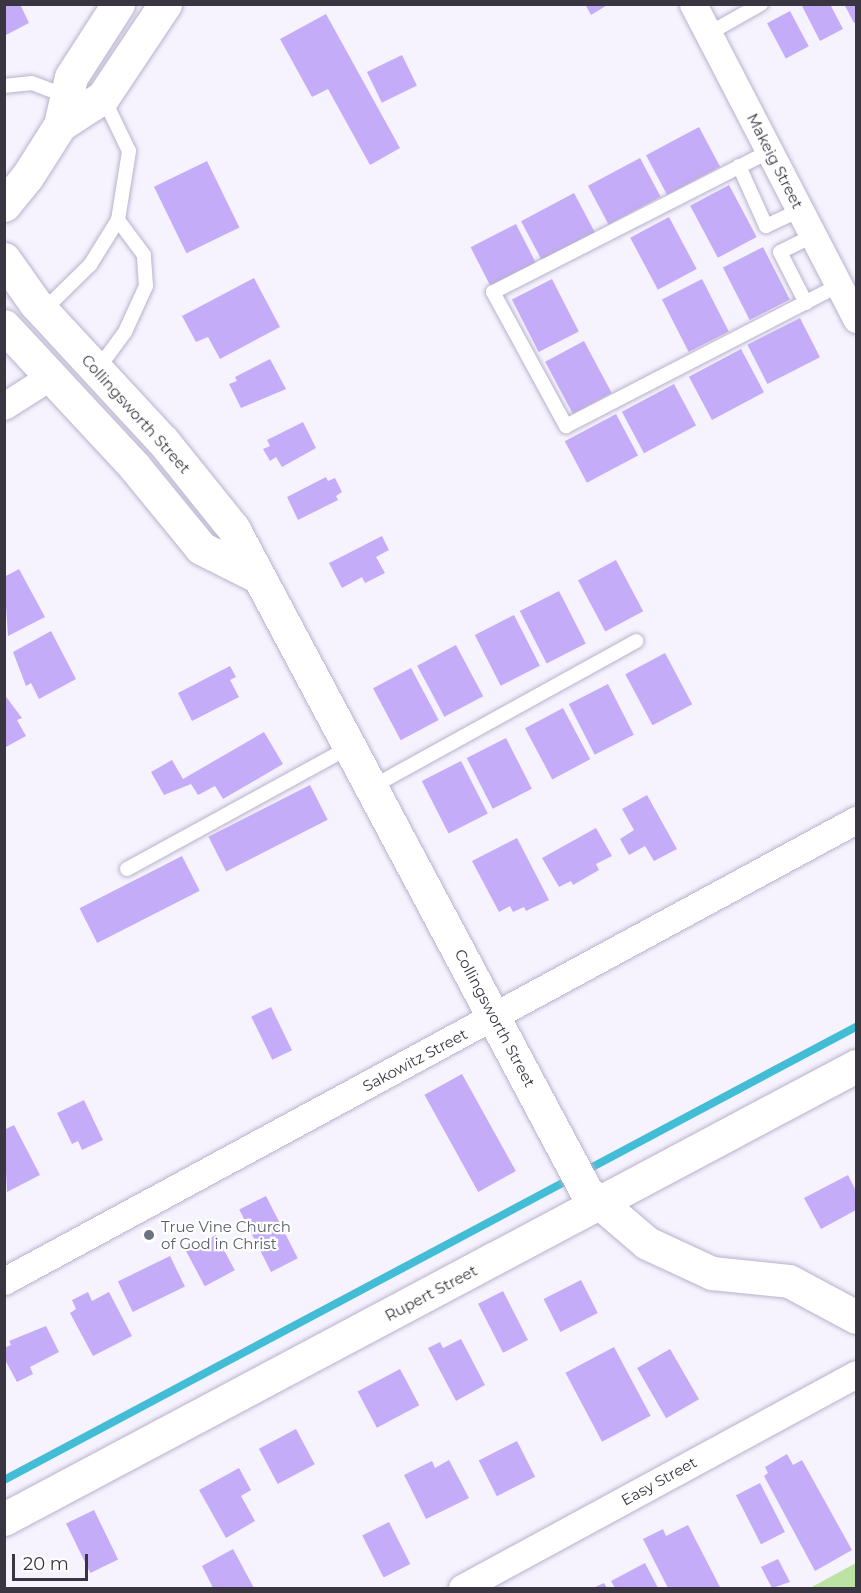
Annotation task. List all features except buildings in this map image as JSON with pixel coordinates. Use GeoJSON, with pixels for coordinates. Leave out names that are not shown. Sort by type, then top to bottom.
{"type":"FeatureCollection","features":[{"type":"Feature","properties":{"kind":"street"},"geometry":{"type":"LineString","coordinates":[[4,205],[27,177],[63,110],[71,77],[118,4]]}},
{"type":"Feature","properties":{"kind":"street"},"geometry":{"type":"LineString","coordinates":[[63,110],[103,97],[165,4]]}},
{"type":"Feature","properties":{"kind":"street","name":"Makeig Street"},"geometry":{"type":"LineString","coordinates":[[693,4],[815,235],[856,319]]}},
{"type":"Feature","properties":{"kind":"street","name":"Collingsworth Street"},"geometry":{"type":"LineString","coordinates":[[4,259],[43,311],[163,441],[233,528],[586,1186],[647,1243],[712,1273],[789,1281],[856,1317]]}},
{"type":"Feature","properties":{"kind":"street"},"geometry":{"type":"LineString","coordinates":[[5,328],[134,466],[201,548],[257,576]]}},
{"type":"Feature","properties":{"kind":"street"},"geometry":{"type":"LineString","coordinates":[[4,406],[51,376]]}},
{"type":"Feature","properties":{"kind":"street","name":"Sakowitz Street"},"geometry":{"type":"LineString","coordinates":[[4,1281],[495,1018],[856,820]]}},
{"type":"Feature","properties":{"kind":"street","name":"Rupert Street"},"geometry":{"type":"LineString","coordinates":[[4,1519],[586,1186],[856,1066]]}},
{"type":"Feature","properties":{"kind":"street","name":"Easy Street"},"geometry":{"type":"LineString","coordinates":[[462,1588],[856,1374]]}},
{"type":"Feature","properties":{"kind":"lane"},"geometry":{"type":"LineString","coordinates":[[708,34],[761,4]]}},
{"type":"Feature","properties":{"kind":"lane"},"geometry":{"type":"LineString","coordinates":[[4,86],[32,83],[63,110]]}},
{"type":"Feature","properties":{"kind":"lane"},"geometry":{"type":"LineString","coordinates":[[43,311],[90,265],[118,220],[129,151],[103,97]]}},
{"type":"Feature","properties":{"kind":"lane"},"geometry":{"type":"LineString","coordinates":[[770,151],[493,292],[566,426],[838,285]]}},
{"type":"Feature","properties":{"kind":"lane"},"geometry":{"type":"LineString","coordinates":[[739,166],[766,226],[800,210]]}},
{"type":"Feature","properties":{"kind":"lane"},"geometry":{"type":"LineString","coordinates":[[97,370],[125,332],[146,286],[144,255],[118,220]]}},
{"type":"Feature","properties":{"kind":"lane"},"geometry":{"type":"LineString","coordinates":[[806,303],[780,252],[815,235]]}},
{"type":"Feature","properties":{"kind":"lane"},"geometry":{"type":"LineString","coordinates":[[372,787],[636,641]]}},
{"type":"Feature","properties":{"kind":"lane"},"geometry":{"type":"LineString","coordinates":[[127,869],[351,747]]}},
{"type":"Feature","properties":{"kind":"green space"},"geometry":{"type":"Polygon","coordinates":[[[856,1563],[856,1588],[810,1588],[856,1563]]]}},
{"type":"Feature","properties":{"kind":"waterway"},"geometry":{"type":"LineString","coordinates":[[583,1172],[856,1027]]}},
{"type":"Feature","properties":{"kind":"waterway"},"geometry":{"type":"LineString","coordinates":[[4,1480],[570,1179]]}},
{"type":"Feature","properties":{"kind":"place","name":"True Vine Church of God in Christ"},"geometry":{"type":"Point","coordinates":[149,1235]}}]}
